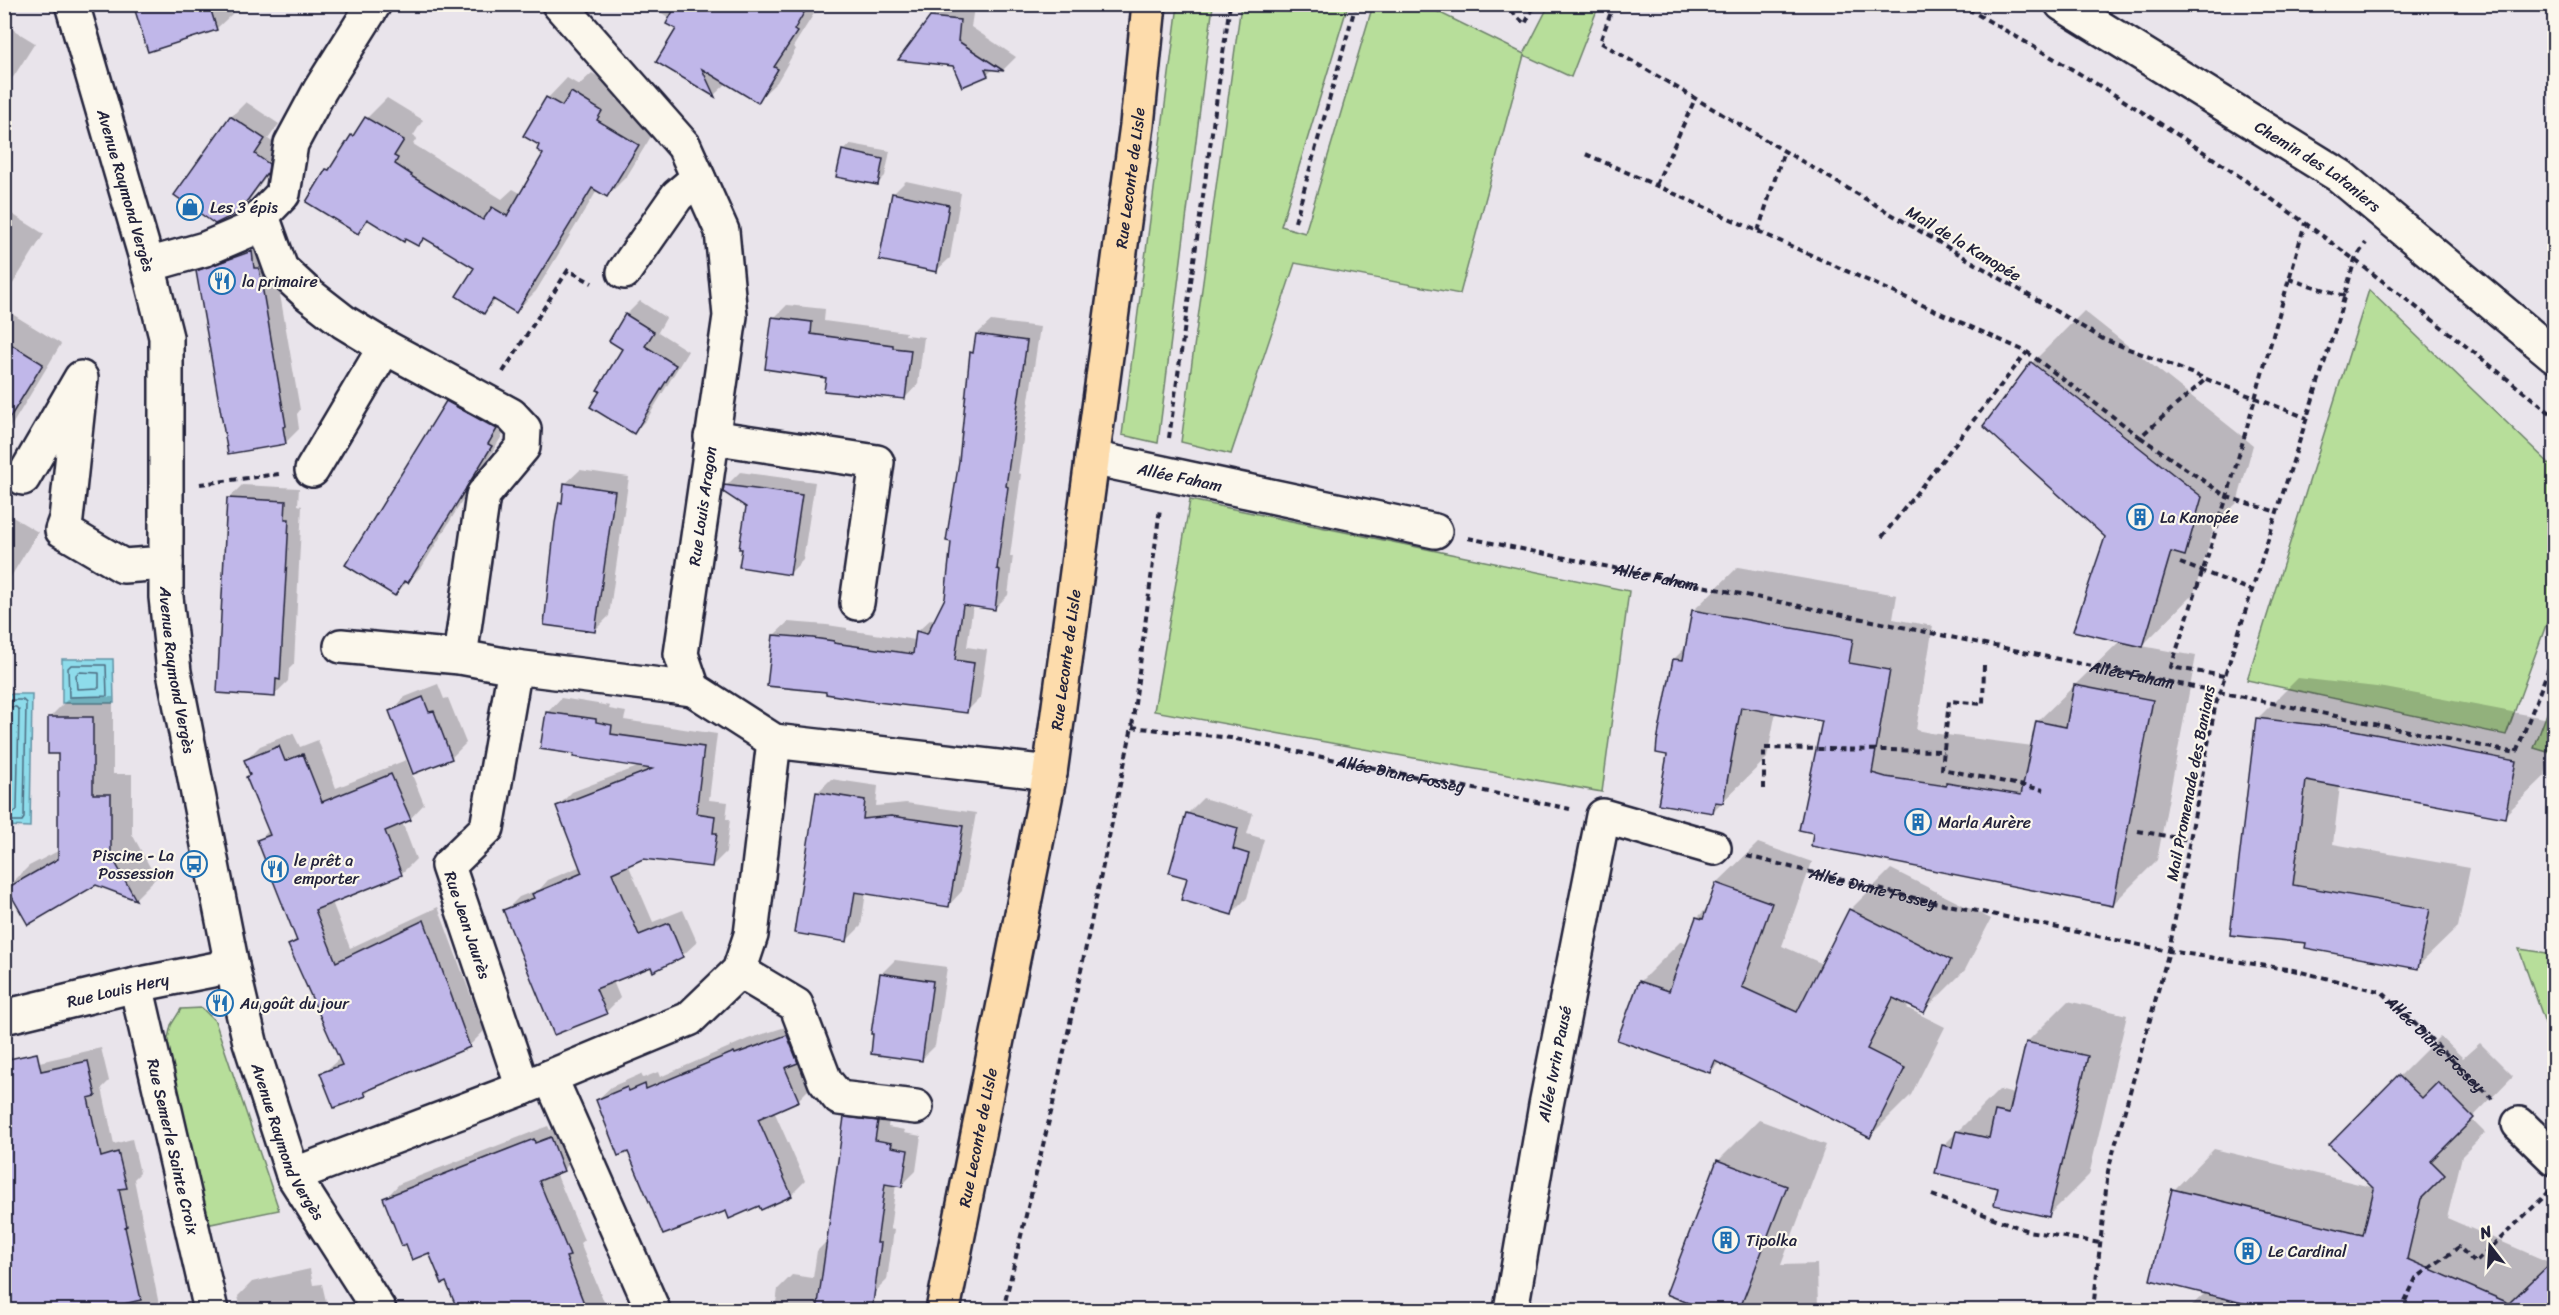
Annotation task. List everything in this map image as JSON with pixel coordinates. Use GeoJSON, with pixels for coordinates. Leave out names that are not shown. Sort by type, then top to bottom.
{"type":"FeatureCollection","features":[{"type":"Feature","properties":{"kind":"main road","name":"Rue Leconte de Lisle"},"geometry":{"type":"LineString","coordinates":[[943,1311],[1050,773],[1137,125],[1149,4]]}},
{"type":"Feature","properties":{"kind":"street","name":"Avenue Raymond Vergès"},"geometry":{"type":"LineString","coordinates":[[72,4],[148,265],[166,337],[166,597],[174,672],[232,966],[250,1042],[293,1175],[379,1311]]}},
{"type":"Feature","properties":{"kind":"street"},"geometry":{"type":"LineString","coordinates":[[148,265],[205,249],[247,231],[283,194],[291,144],[320,90],[374,4]]}},
{"type":"Feature","properties":{"kind":"street","name":"Rue Louis Aragon"},"geometry":{"type":"LineString","coordinates":[[559,4],[684,146],[722,231],[730,316],[681,654],[693,689]]}},
{"type":"Feature","properties":{"kind":"street","name":"Chemin des Lataniers"},"geometry":{"type":"LineString","coordinates":[[2062,4],[2340,176],[2554,355]]}},
{"type":"Feature","properties":{"kind":"street"},"geometry":{"type":"LineString","coordinates":[[624,272],[677,196],[698,178]]}},
{"type":"Feature","properties":{"kind":"street"},"geometry":{"type":"LineString","coordinates":[[262,216],[281,269],[308,294],[344,322],[385,347],[511,415],[524,429],[523,447],[483,495],[459,657]]}},
{"type":"Feature","properties":{"kind":"street"},"geometry":{"type":"LineString","coordinates":[[312,470],[385,347]]}},
{"type":"Feature","properties":{"kind":"street"},"geometry":{"type":"LineString","coordinates":[[23,478],[81,378],[66,519],[62,530],[123,566],[166,563]]}},
{"type":"Feature","properties":{"kind":"street"},"geometry":{"type":"LineString","coordinates":[[711,437],[877,462],[857,603]]}},
{"type":"Feature","properties":{"kind":"street","name":"Allée Faham"},"geometry":{"type":"LineString","coordinates":[[1092,458],[1435,531]]}},
{"type":"Feature","properties":{"kind":"street"},"geometry":{"type":"LineString","coordinates":[[341,646],[459,657],[515,667],[693,689],[774,741],[1050,773]]}},
{"type":"Feature","properties":{"kind":"street","name":"Rue Jean Jaurès"},"geometry":{"type":"LineString","coordinates":[[515,667],[487,828],[448,866],[537,1082],[653,1311]]}},
{"type":"Feature","properties":{"kind":"street"},"geometry":{"type":"LineString","coordinates":[[293,1175],[537,1082],[689,1019],[739,970],[751,935],[774,741]]}},
{"type":"Feature","properties":{"kind":"street"},"geometry":{"type":"LineString","coordinates":[[1603,816],[1714,848]]}},
{"type":"Feature","properties":{"kind":"street","name":"Allée Ivrin Pausé"},"geometry":{"type":"LineString","coordinates":[[1511,1311],[1546,1105],[1603,816]]}},
{"type":"Feature","properties":{"kind":"street","name":"Rue Louis Hery"},"geometry":{"type":"LineString","coordinates":[[4,1017],[136,985],[232,966]]}},
{"type":"Feature","properties":{"kind":"street"},"geometry":{"type":"LineString","coordinates":[[739,970],[796,1005],[825,1081],[839,1098],[916,1107]]}},
{"type":"Feature","properties":{"kind":"street","name":"Rue Semerle Sainte Croix"},"geometry":{"type":"LineString","coordinates":[[136,985],[210,1311]]}},
{"type":"Feature","properties":{"kind":"street"},"geometry":{"type":"LineString","coordinates":[[2519,1124],[2554,1158]]}},
{"type":"Feature","properties":{"kind":"path"},"geometry":{"type":"LineString","coordinates":[[1003,1311],[1053,1104],[1132,727],[1230,4]]}},
{"type":"Feature","properties":{"kind":"path"},"geometry":{"type":"LineString","coordinates":[[1295,222],[1356,4]]}},
{"type":"Feature","properties":{"kind":"path"},"geometry":{"type":"LineString","coordinates":[[1503,4],[1526,24],[1534,4]]}},
{"type":"Feature","properties":{"kind":"path","name":"Mail de la Kanopée"},"geometry":{"type":"LineString","coordinates":[[1614,4],[1600,42],[1695,99],[2103,339],[2307,418]]}},
{"type":"Feature","properties":{"kind":"path"},"geometry":{"type":"LineString","coordinates":[[1959,4],[2052,56],[2200,150],[2355,259],[2554,416]]}},
{"type":"Feature","properties":{"kind":"path"},"geometry":{"type":"LineString","coordinates":[[1656,185],[1695,99]]}},
{"type":"Feature","properties":{"kind":"path"},"geometry":{"type":"LineString","coordinates":[[1758,231],[1784,151]]}},
{"type":"Feature","properties":{"kind":"path"},"geometry":{"type":"LineString","coordinates":[[1586,154],[2027,352],[2140,437],[2227,496],[2277,512]]}},
{"type":"Feature","properties":{"kind":"path"},"geometry":{"type":"LineString","coordinates":[[2224,676],[2171,667],[2227,496],[2305,224]]}},
{"type":"Feature","properties":{"kind":"path","name":"Mail Promenade des Banians"},"geometry":{"type":"LineString","coordinates":[[2092,1311],[2108,1171],[2169,951],[2220,690],[2355,259],[2369,239]]}},
{"type":"Feature","properties":{"kind":"path"},"geometry":{"type":"LineString","coordinates":[[485,400],[568,270],[611,293],[624,272]]}},
{"type":"Feature","properties":{"kind":"path"},"geometry":{"type":"LineString","coordinates":[[2289,279],[2344,296]]}},
{"type":"Feature","properties":{"kind":"path"},"geometry":{"type":"LineString","coordinates":[[1882,537],[2027,352]]}},
{"type":"Feature","properties":{"kind":"path"},"geometry":{"type":"LineString","coordinates":[[2140,437],[2206,379]]}},
{"type":"Feature","properties":{"kind":"path"},"geometry":{"type":"LineString","coordinates":[[165,488],[312,470]]}},
{"type":"Feature","properties":{"kind":"path","name":"Allée Faham"},"geometry":{"type":"LineString","coordinates":[[1435,531],[2220,690],[2516,753],[2554,655]]}},
{"type":"Feature","properties":{"kind":"path"},"geometry":{"type":"LineString","coordinates":[[2180,563],[2251,590]]}},
{"type":"Feature","properties":{"kind":"path"},"geometry":{"type":"LineString","coordinates":[[1984,665],[1983,704],[1950,701],[1942,769],[2044,790]]}},
{"type":"Feature","properties":{"kind":"path","name":"Allée Diane Fossey"},"geometry":{"type":"LineString","coordinates":[[1132,727],[1231,738],[1603,816]]}},
{"type":"Feature","properties":{"kind":"path"},"geometry":{"type":"LineString","coordinates":[[1764,789],[1764,748],[1944,751]]}},
{"type":"Feature","properties":{"kind":"path"},"geometry":{"type":"LineString","coordinates":[[2138,831],[2190,840]]}},
{"type":"Feature","properties":{"kind":"path","name":"Allée Diane Fossey"},"geometry":{"type":"LineString","coordinates":[[1714,848],[1910,897],[2169,951],[2293,970],[2382,992],[2519,1124]]}},
{"type":"Feature","properties":{"kind":"path"},"geometry":{"type":"LineString","coordinates":[[2405,1302],[2416,1278],[2459,1247],[2475,1263],[2554,1186]]}},
{"type":"Feature","properties":{"kind":"path"},"geometry":{"type":"LineString","coordinates":[[1932,1195],[2028,1231],[2100,1243]]}},
{"type":"Feature","properties":{"kind":"green space"},"geometry":{"type":"Polygon","coordinates":[[[1178,5],[1213,5],[1158,443],[1122,435],[1178,5]]]}},
{"type":"Feature","properties":{"kind":"green space"},"geometry":{"type":"Polygon","coordinates":[[[1241,5],[1348,5],[1281,226],[1305,233],[1373,5],[1424,5],[1524,54],[1549,5],[1599,5],[1571,77],[1524,55],[1460,294],[1295,263],[1231,454],[1181,442],[1241,5]]]}},
{"type":"Feature","properties":{"kind":"green space"},"geometry":{"type":"Polygon","coordinates":[[[2369,290],[2554,468],[2554,603],[2506,735],[2247,680],[2369,290]]]}},
{"type":"Feature","properties":{"kind":"green space"},"geometry":{"type":"Polygon","coordinates":[[[1190,500],[1629,591],[1602,792],[1154,711],[1190,500]]]}},
{"type":"Feature","properties":{"kind":"green space"},"geometry":{"type":"Polygon","coordinates":[[[2554,695],[2554,754],[2534,748],[2554,695]]]}},
{"type":"Feature","properties":{"kind":"green space"},"geometry":{"type":"Polygon","coordinates":[[[2519,949],[2554,954],[2554,1048],[2519,949]]]}},
{"type":"Feature","properties":{"kind":"green space"},"geometry":{"type":"Polygon","coordinates":[[[202,1008],[215,1021],[279,1210],[206,1225],[164,1056],[171,1025],[181,1009],[202,1008]]]}},
{"type":"Feature","properties":{"kind":"water"},"geometry":{"type":"Polygon","coordinates":[[[62,659],[113,659],[114,703],[62,703],[62,659]]]}},
{"type":"Feature","properties":{"kind":"water"},"geometry":{"type":"Polygon","coordinates":[[[5,694],[32,694],[30,827],[5,826],[5,694]]]}},
{"type":"Feature","properties":{"kind":"building"},"geometry":{"type":"Polygon","coordinates":[[[133,4],[209,4],[217,30],[148,52],[133,4]]]}},
{"type":"Feature","properties":{"kind":"building"},"geometry":{"type":"Polygon","coordinates":[[[677,4],[809,4],[794,30],[797,32],[774,67],[778,69],[758,103],[702,69],[715,97],[656,62],[676,29],[666,24],[677,4]]]}},
{"type":"Feature","properties":{"kind":"building"},"geometry":{"type":"Polygon","coordinates":[[[930,17],[960,20],[958,41],[1004,71],[985,69],[988,76],[962,87],[953,66],[898,60],[930,17]]]}},
{"type":"Feature","properties":{"kind":"building"},"geometry":{"type":"Polygon","coordinates":[[[571,92],[602,111],[597,120],[639,145],[607,197],[592,188],[516,313],[493,299],[484,314],[456,296],[474,268],[424,238],[418,246],[405,239],[404,242],[367,219],[358,234],[306,202],[326,169],[329,170],[365,117],[404,140],[394,156],[398,158],[395,164],[411,176],[483,220],[492,207],[507,216],[543,154],[537,150],[539,145],[523,136],[546,97],[562,106],[571,92]]]}},
{"type":"Feature","properties":{"kind":"building"},"geometry":{"type":"Polygon","coordinates":[[[230,116],[265,139],[255,154],[269,164],[268,172],[239,212],[215,224],[174,195],[230,116]]]}},
{"type":"Feature","properties":{"kind":"building"},"geometry":{"type":"Polygon","coordinates":[[[842,150],[883,159],[878,185],[836,177],[842,150]]]}},
{"type":"Feature","properties":{"kind":"building"},"geometry":{"type":"Polygon","coordinates":[[[892,193],[949,205],[937,272],[879,260],[892,193]]]}},
{"type":"Feature","properties":{"kind":"building"},"geometry":{"type":"Polygon","coordinates":[[[252,251],[254,268],[259,268],[286,426],[283,427],[286,444],[228,454],[196,271],[252,251]]]}},
{"type":"Feature","properties":{"kind":"building"},"geometry":{"type":"Polygon","coordinates":[[[625,314],[654,332],[645,346],[676,365],[634,434],[590,407],[600,391],[597,390],[622,349],[609,341],[625,314]]]}},
{"type":"Feature","properties":{"kind":"building"},"geometry":{"type":"Polygon","coordinates":[[[772,317],[812,322],[811,334],[893,345],[893,348],[911,350],[905,399],[824,391],[826,378],[765,369],[772,317]]]}},
{"type":"Feature","properties":{"kind":"building"},"geometry":{"type":"Polygon","coordinates":[[[976,334],[1027,341],[1006,486],[1008,487],[997,569],[1000,570],[995,610],[963,605],[955,660],[974,663],[967,713],[869,701],[826,694],[826,692],[767,686],[773,635],[813,638],[913,654],[916,631],[927,634],[945,598],[951,542],[946,541],[959,461],[970,352],[973,353],[976,334]]]}},
{"type":"Feature","properties":{"kind":"building"},"geometry":{"type":"Polygon","coordinates":[[[4,340],[43,364],[4,427],[4,340]]]}},
{"type":"Feature","properties":{"kind":"building","name":"La Kanopée"},"geometry":{"type":"Polygon","coordinates":[[[2031,362],[2202,497],[2185,556],[2171,552],[2143,647],[2073,631],[2105,537],[1983,426],[2031,362]]]}},
{"type":"Feature","properties":{"kind":"building"},"geometry":{"type":"Polygon","coordinates":[[[446,401],[497,429],[488,444],[492,446],[408,583],[404,581],[395,596],[345,565],[446,401]]]}},
{"type":"Feature","properties":{"kind":"building"},"geometry":{"type":"Polygon","coordinates":[[[564,483],[615,491],[595,632],[544,625],[555,523],[559,502],[562,503],[564,483]]]}},
{"type":"Feature","properties":{"kind":"building"},"geometry":{"type":"Polygon","coordinates":[[[724,485],[802,495],[790,575],[739,567],[742,549],[739,549],[746,507],[723,492],[724,485]]]}},
{"type":"Feature","properties":{"kind":"building"},"geometry":{"type":"Polygon","coordinates":[[[227,498],[286,501],[285,519],[289,519],[286,575],[280,680],[276,679],[275,697],[217,693],[227,498]]]}},
{"type":"Feature","properties":{"kind":"building"},"geometry":{"type":"Polygon","coordinates":[[[1692,610],[1853,639],[1849,663],[1890,670],[1872,773],[1886,777],[1946,786],[1946,783],[2021,795],[2036,721],[2066,727],[2074,685],[2153,700],[2113,906],[1811,846],[1813,833],[1799,830],[1822,721],[1741,707],[1723,803],[1715,802],[1713,813],[1658,804],[1667,755],[1656,753],[1657,741],[1673,659],[1683,660],[1692,610]]]}},
{"type":"Feature","properties":{"kind":"building"},"geometry":{"type":"Polygon","coordinates":[[[423,697],[429,712],[434,711],[452,759],[413,774],[389,711],[423,697]]]}},
{"type":"Feature","properties":{"kind":"building"},"geometry":{"type":"Polygon","coordinates":[[[546,712],[596,719],[596,722],[612,725],[611,734],[704,747],[696,813],[715,816],[713,833],[717,833],[712,867],[643,859],[612,873],[639,935],[669,923],[683,957],[653,972],[651,967],[596,989],[607,1014],[554,1035],[503,910],[534,898],[532,894],[582,873],[556,806],[652,769],[573,757],[574,754],[540,749],[546,712]]]}},
{"type":"Feature","properties":{"kind":"building"},"geometry":{"type":"Polygon","coordinates":[[[48,717],[93,717],[93,794],[111,794],[111,855],[136,900],[96,885],[28,925],[7,888],[58,859],[58,754],[48,754],[48,717]]]}},
{"type":"Feature","properties":{"kind":"building"},"geometry":{"type":"Polygon","coordinates":[[[2256,718],[2343,728],[2516,761],[2505,818],[2306,781],[2293,885],[2430,909],[2418,969],[2305,948],[2306,943],[2230,935],[2256,718]]]}},
{"type":"Feature","properties":{"kind":"building"},"geometry":{"type":"Polygon","coordinates":[[[279,746],[285,761],[303,754],[322,802],[391,774],[411,820],[385,831],[402,875],[315,910],[336,962],[424,920],[470,1047],[364,1092],[366,1096],[334,1108],[320,1073],[342,1065],[288,945],[297,941],[257,840],[270,835],[246,777],[250,775],[244,760],[279,746]]]}},
{"type":"Feature","properties":{"kind":"building"},"geometry":{"type":"Polygon","coordinates":[[[816,792],[865,800],[863,819],[891,816],[963,826],[949,907],[855,892],[847,942],[794,933],[816,792]]]}},
{"type":"Feature","properties":{"kind":"building"},"geometry":{"type":"Polygon","coordinates":[[[1186,813],[1238,828],[1233,849],[1249,854],[1232,915],[1181,900],[1187,878],[1169,873],[1186,813]]]}},
{"type":"Feature","properties":{"kind":"building"},"geometry":{"type":"Polygon","coordinates":[[[1716,883],[1772,903],[1742,987],[1797,1012],[1849,909],[1951,960],[1924,1013],[1893,998],[1867,1049],[1905,1068],[1870,1138],[1715,1061],[1710,1073],[1617,1040],[1639,981],[1669,991],[1696,917],[1703,919],[1716,883]]]}},
{"type":"Feature","properties":{"kind":"building"},"geometry":{"type":"Polygon","coordinates":[[[880,973],[933,981],[922,1061],[871,1054],[873,1034],[871,1034],[880,973]]]}},
{"type":"Feature","properties":{"kind":"building"},"geometry":{"type":"Polygon","coordinates":[[[787,1035],[798,1063],[785,1068],[799,1101],[758,1119],[792,1196],[761,1210],[759,1206],[729,1219],[726,1211],[663,1235],[628,1152],[618,1156],[596,1100],[627,1087],[629,1091],[645,1084],[646,1089],[734,1052],[735,1054],[787,1035]]]}},
{"type":"Feature","properties":{"kind":"building"},"geometry":{"type":"Polygon","coordinates":[[[2026,1042],[2088,1056],[2049,1217],[1994,1205],[1998,1188],[1935,1173],[1942,1145],[1952,1147],[1956,1131],[1989,1138],[1995,1111],[2009,1114],[2026,1042]]]}},
{"type":"Feature","properties":{"kind":"building"},"geometry":{"type":"Polygon","coordinates":[[[37,1053],[41,1071],[88,1061],[96,1096],[88,1098],[101,1157],[118,1152],[127,1188],[119,1189],[141,1300],[93,1311],[4,1311],[4,1060],[37,1053]]]}},
{"type":"Feature","properties":{"kind":"building"},"geometry":{"type":"Polygon","coordinates":[[[2398,1075],[2422,1098],[2438,1082],[2474,1118],[2431,1161],[2445,1175],[2421,1199],[2407,1259],[2509,1303],[2554,1260],[2554,1311],[2275,1311],[2150,1280],[2172,1189],[2363,1235],[2374,1189],[2329,1145],[2398,1075]]]}},
{"type":"Feature","properties":{"kind":"building"},"geometry":{"type":"Polygon","coordinates":[[[844,1117],[878,1121],[875,1140],[892,1143],[891,1147],[908,1150],[902,1187],[885,1184],[877,1243],[881,1243],[872,1311],[817,1311],[844,1117]]]}},
{"type":"Feature","properties":{"kind":"building"},"geometry":{"type":"Polygon","coordinates":[[[551,1137],[564,1171],[539,1181],[570,1256],[566,1257],[587,1311],[458,1311],[446,1282],[442,1284],[429,1253],[412,1260],[406,1244],[402,1246],[383,1198],[534,1139],[535,1143],[551,1137]]]}},
{"type":"Feature","properties":{"kind":"building","name":"Tipolka"},"geometry":{"type":"Polygon","coordinates":[[[1717,1160],[1787,1186],[1739,1311],[1708,1311],[1666,1294],[1717,1160]]]}},
{"type":"Feature","properties":{"kind":"place","name":"Les 3 épis"},"geometry":{"type":"Point","coordinates":[190,207]}},
{"type":"Feature","properties":{"kind":"place","name":"la primaire"},"geometry":{"type":"Point","coordinates":[222,281]}},
{"type":"Feature","properties":{"kind":"place","name":"La Kanopée"},"geometry":{"type":"Point","coordinates":[2140,517]}},
{"type":"Feature","properties":{"kind":"place","name":"Marla Aurère"},"geometry":{"type":"Point","coordinates":[1918,822]}},
{"type":"Feature","properties":{"kind":"place","name":"Piscine - La Possession"},"geometry":{"type":"Point","coordinates":[194,864]}},
{"type":"Feature","properties":{"kind":"place","name":"le prêt a emporter"},"geometry":{"type":"Point","coordinates":[275,869]}},
{"type":"Feature","properties":{"kind":"place","name":"Au goût du jour"},"geometry":{"type":"Point","coordinates":[220,1003]}},
{"type":"Feature","properties":{"kind":"place","name":"Tipolka"},"geometry":{"type":"Point","coordinates":[1726,1240]}},
{"type":"Feature","properties":{"kind":"place","name":"Le Cardinal"},"geometry":{"type":"Point","coordinates":[2248,1251]}}]}
